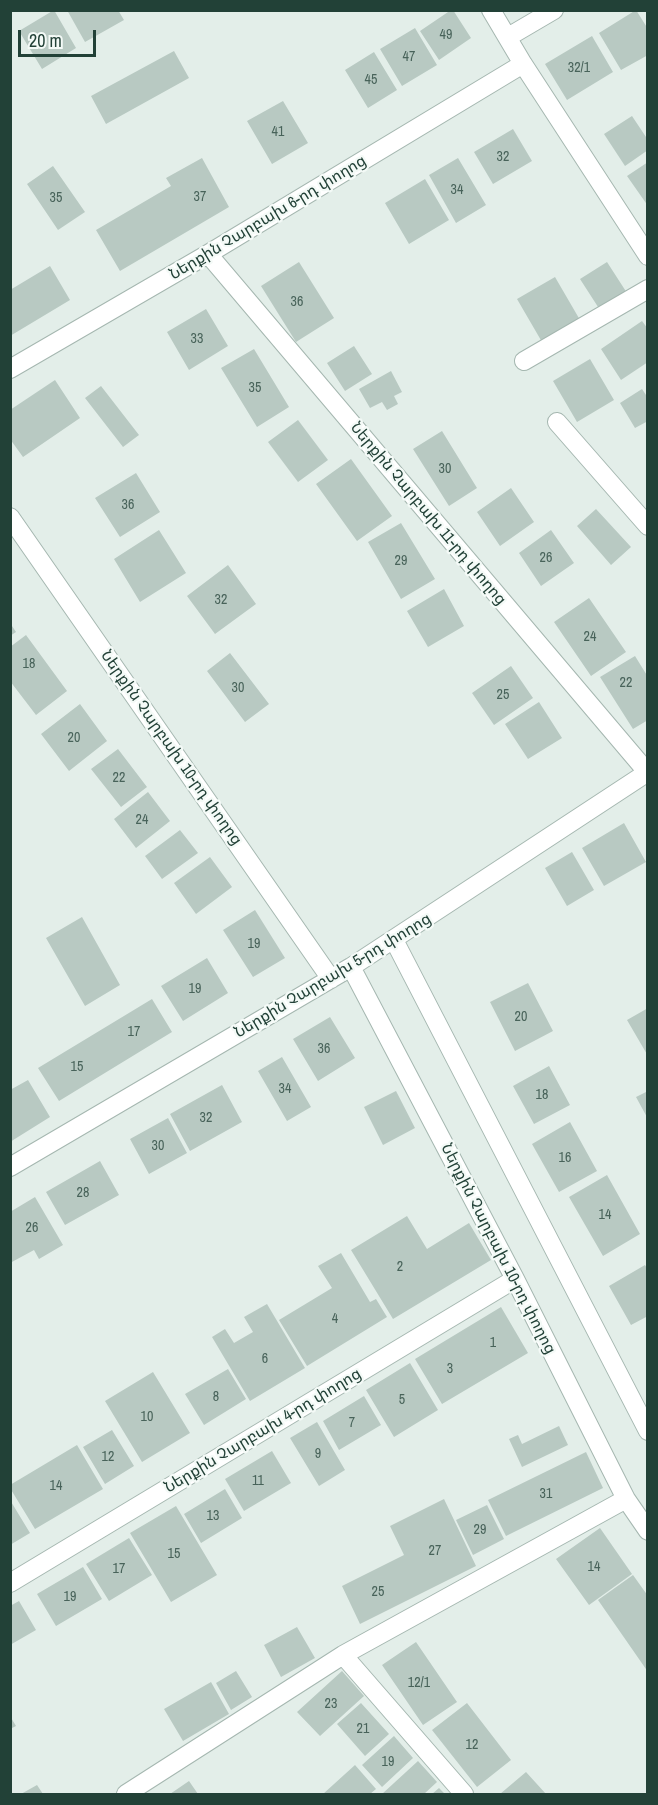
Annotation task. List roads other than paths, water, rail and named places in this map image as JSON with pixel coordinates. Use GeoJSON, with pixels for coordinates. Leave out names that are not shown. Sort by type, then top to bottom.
{"type":"FeatureCollection","features":[{"type":"Feature","properties":{"kind":"street"},"geometry":{"type":"LineString","coordinates":[[491,10],[523,64],[648,256]]}},
{"type":"Feature","properties":{"kind":"street"},"geometry":{"type":"LineString","coordinates":[[508,38],[554,10]]}},
{"type":"Feature","properties":{"kind":"street","name":"Ներքին Չարբախ 6-րդ փողոց"},"geometry":{"type":"LineString","coordinates":[[10,369],[208,254],[523,64]]}},
{"type":"Feature","properties":{"kind":"street","name":"Ներքին Չարբախ 11-րդ փողոց"},"geometry":{"type":"LineString","coordinates":[[208,254],[647,773]]}},
{"type":"Feature","properties":{"kind":"street"},"geometry":{"type":"LineString","coordinates":[[524,361],[648,289]]}},
{"type":"Feature","properties":{"kind":"street"},"geometry":{"type":"LineString","coordinates":[[557,422],[648,526]]}},
{"type":"Feature","properties":{"kind":"street","name":"Ներքին Չարբախ 10-րդ փողոց"},"geometry":{"type":"LineString","coordinates":[[10,517],[332,979]]}},
{"type":"Feature","properties":{"kind":"street","name":"Ներքին Չարբախ 5-րդ փողոց"},"geometry":{"type":"LineString","coordinates":[[10,1167],[332,979],[647,773]]}},
{"type":"Feature","properties":{"kind":"street"},"geometry":{"type":"LineString","coordinates":[[394,940],[648,1431]]}},
{"type":"Feature","properties":{"kind":"street","name":"Ներքին Չարբախ 10-րդ փողոց"},"geometry":{"type":"LineString","coordinates":[[351,967],[626,1499],[648,1531]]}},
{"type":"Feature","properties":{"kind":"street","name":"Ներքին Չարբախ 4-րդ փողոց"},"geometry":{"type":"LineString","coordinates":[[10,1583],[514,1280]]}},
{"type":"Feature","properties":{"kind":"street"},"geometry":{"type":"LineString","coordinates":[[126,1794],[343,1654],[626,1499]]}},
{"type":"Feature","properties":{"kind":"street"},"geometry":{"type":"LineString","coordinates":[[343,1654],[464,1794]]}}]}
